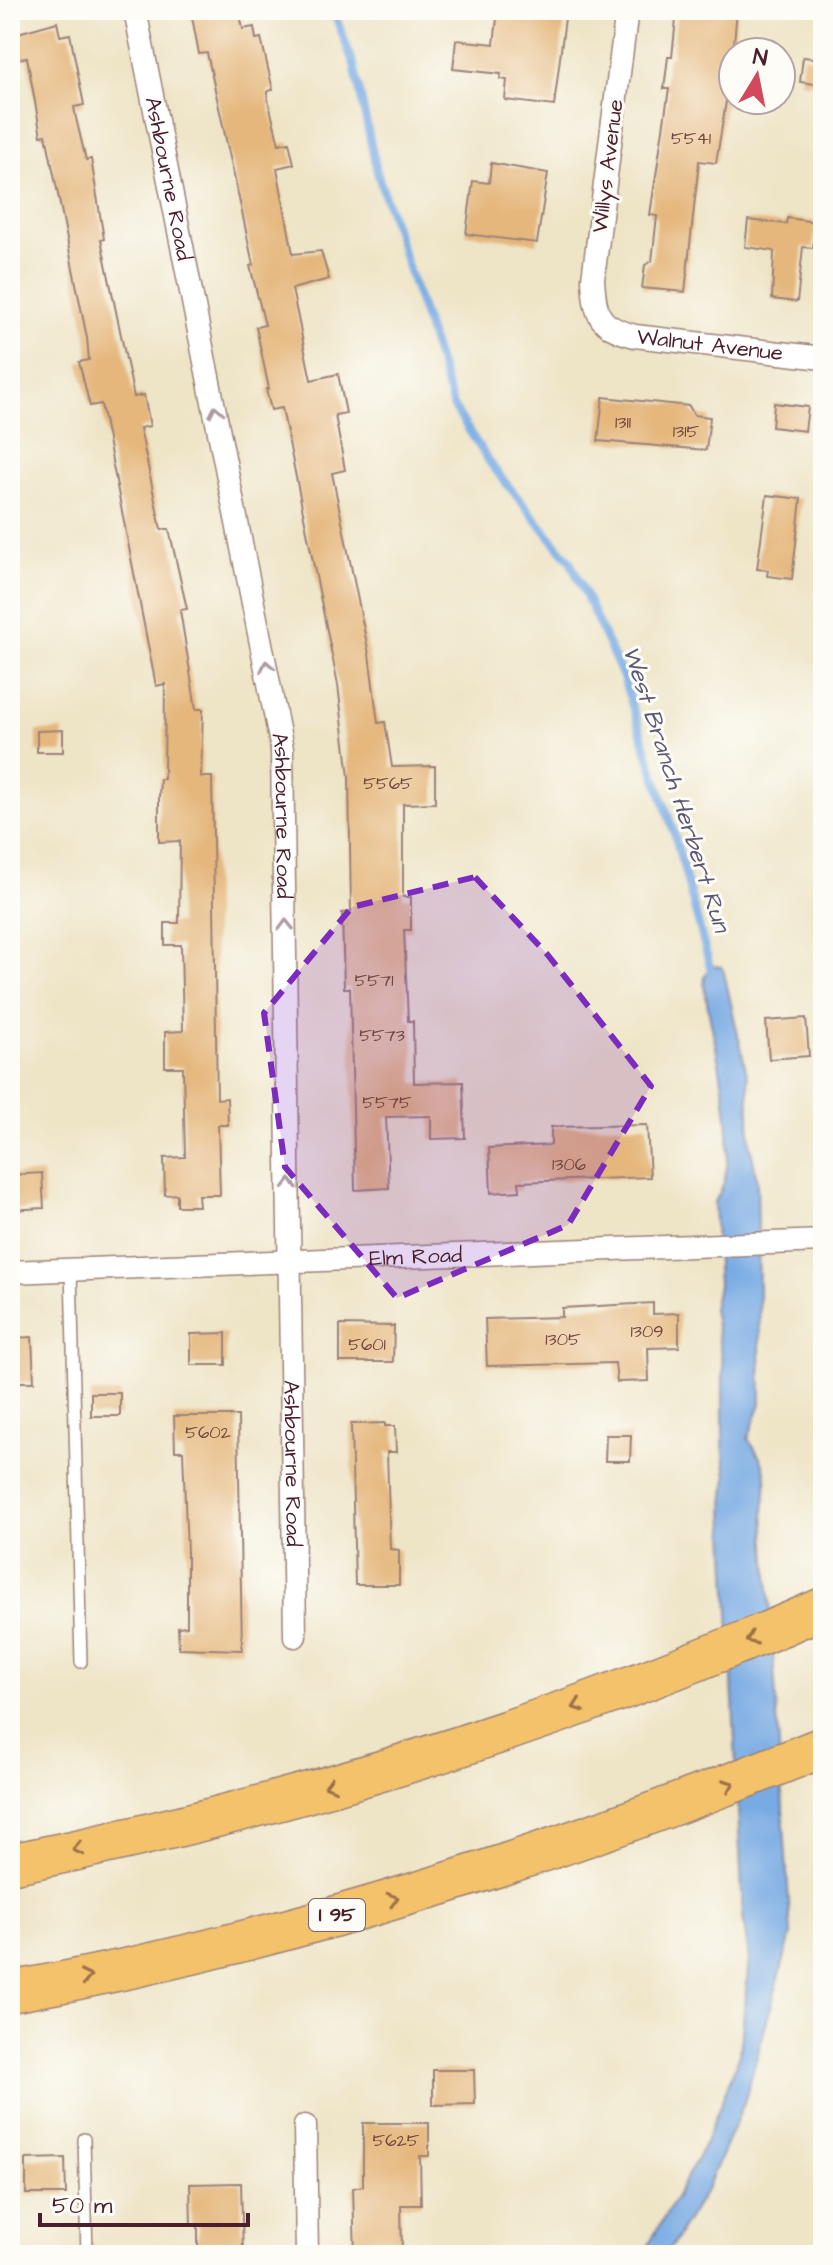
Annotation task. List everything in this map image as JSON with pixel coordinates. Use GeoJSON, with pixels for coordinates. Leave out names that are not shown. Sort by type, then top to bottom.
{"type":"FeatureCollection","features":[{"type":"Feature","properties":{"kind":"highway"},"geometry":{"type":"LineString","coordinates":[[10,1864],[176,1826],[348,1780],[507,1731],[651,1679],[823,1608]]}},
{"type":"Feature","properties":{"kind":"highway","name":"I 95"},"geometry":{"type":"LineString","coordinates":[[10,1992],[280,1932],[454,1881],[657,1812],[823,1747]]}},
{"type":"Feature","properties":{"kind":"street","name":"Ashbourne Road"},"geometry":{"type":"LineString","coordinates":[[135,10],[282,749],[292,1262],[295,1636]]}},
{"type":"Feature","properties":{"kind":"street","name":"Willys Avenue"},"geometry":{"type":"LineString","coordinates":[[600,320],[594,303],[593,279],[627,10]]}},
{"type":"Feature","properties":{"kind":"street","name":"Walnut Avenue"},"geometry":{"type":"LineString","coordinates":[[600,320],[614,331],[635,336],[823,358]]}},
{"type":"Feature","properties":{"kind":"street","name":"Elm Road"},"geometry":{"type":"LineString","coordinates":[[10,1272],[823,1241]]}},
{"type":"Feature","properties":{"kind":"street"},"geometry":{"type":"LineString","coordinates":[[305,2126],[307,2255]]}},
{"type":"Feature","properties":{"kind":"lane"},"geometry":{"type":"LineString","coordinates":[[71,1270],[81,1662]]}},
{"type":"Feature","properties":{"kind":"lane"},"geometry":{"type":"LineString","coordinates":[[84,2139],[87,2255]]}},
{"type":"Feature","properties":{"kind":"highlighted area"},"geometry":{"type":"Polygon","coordinates":[[[475,877],[547,954],[651,1086],[568,1225],[397,1298],[285,1167],[264,1013],[352,907],[475,877]]]}},
{"type":"Feature","properties":{"kind":"water"},"geometry":{"type":"Polygon","coordinates":[[[714,966],[722,967],[724,973],[748,1079],[750,1142],[757,1181],[761,1403],[748,1439],[760,1457],[766,1481],[764,1511],[791,1935],[744,2103],[707,2188],[666,2255],[643,2255],[704,2146],[740,2054],[749,1959],[743,1916],[724,1506],[727,1476],[723,1447],[723,1366],[713,1309],[718,1285],[714,1202],[724,1183],[728,1158],[725,1098],[704,986],[705,976],[714,966]]]}},
{"type":"Feature","properties":{"kind":"building"},"geometry":{"type":"Polygon","coordinates":[[[239,10],[243,29],[254,27],[256,39],[261,38],[273,90],[268,91],[268,100],[279,144],[289,142],[294,164],[277,168],[293,254],[321,251],[329,279],[292,289],[311,380],[338,374],[346,413],[335,415],[345,470],[332,473],[369,654],[378,723],[385,722],[392,767],[435,766],[435,803],[403,804],[403,897],[411,897],[411,930],[404,930],[408,1021],[413,1021],[414,1083],[463,1082],[465,1138],[431,1139],[431,1116],[386,1117],[389,1188],[355,1190],[350,988],[344,988],[342,913],[351,912],[349,777],[338,685],[282,408],[271,410],[266,389],[269,389],[256,327],[265,325],[250,266],[253,265],[207,53],[199,54],[192,17],[239,10]]]}},
{"type":"Feature","properties":{"kind":"building"},"geometry":{"type":"Polygon","coordinates":[[[498,10],[566,10],[554,106],[505,100],[507,80],[500,79],[501,74],[453,69],[456,40],[494,44],[498,10]]]}},
{"type":"Feature","properties":{"kind":"building"},"geometry":{"type":"Polygon","coordinates":[[[677,10],[737,10],[735,36],[717,36],[717,116],[724,116],[716,163],[699,161],[685,292],[642,288],[645,265],[652,261],[657,216],[650,215],[669,89],[664,89],[668,57],[672,57],[677,10]]]}},
{"type":"Feature","properties":{"kind":"building"},"geometry":{"type":"Polygon","coordinates":[[[57,22],[60,36],[70,34],[84,105],[74,107],[76,118],[86,160],[91,159],[104,239],[101,240],[134,397],[144,395],[150,426],[140,428],[161,529],[169,529],[187,609],[180,610],[196,709],[203,709],[201,777],[212,777],[217,1099],[227,1098],[228,1125],[218,1125],[220,1195],[198,1195],[199,1206],[177,1206],[177,1194],[165,1195],[164,1158],[185,1157],[183,1067],[165,1067],[165,1032],[183,1031],[181,945],[165,945],[165,923],[179,923],[180,841],[159,842],[160,779],[164,779],[165,684],[156,686],[101,404],[90,406],[79,362],[89,360],[87,338],[46,135],[41,136],[27,57],[16,60],[11,35],[57,22]]]}},
{"type":"Feature","properties":{"kind":"building"},"geometry":{"type":"Polygon","coordinates":[[[803,57],[823,59],[823,85],[800,82],[803,57]]]}},
{"type":"Feature","properties":{"kind":"building"},"geometry":{"type":"Polygon","coordinates":[[[491,163],[548,173],[537,243],[466,234],[473,181],[489,183],[491,163]]]}},
{"type":"Feature","properties":{"kind":"building"},"geometry":{"type":"Polygon","coordinates":[[[787,218],[816,222],[813,248],[803,247],[797,302],[772,299],[774,251],[745,247],[748,220],[786,224],[787,218]]]}},
{"type":"Feature","properties":{"kind":"building"},"geometry":{"type":"Polygon","coordinates":[[[603,397],[689,406],[694,415],[710,417],[706,450],[598,441],[603,397]]]}},
{"type":"Feature","properties":{"kind":"building"},"geometry":{"type":"Polygon","coordinates":[[[774,403],[808,407],[805,431],[772,427],[774,403]]]}},
{"type":"Feature","properties":{"kind":"building"},"geometry":{"type":"Polygon","coordinates":[[[767,495],[801,499],[792,579],[767,576],[768,570],[757,569],[767,495]]]}},
{"type":"Feature","properties":{"kind":"building"},"geometry":{"type":"Polygon","coordinates":[[[63,730],[63,752],[37,752],[37,731],[63,730]]]}},
{"type":"Feature","properties":{"kind":"building"},"geometry":{"type":"Polygon","coordinates":[[[806,1018],[809,1056],[769,1059],[766,1021],[806,1018]]]}},
{"type":"Feature","properties":{"kind":"building"},"geometry":{"type":"Polygon","coordinates":[[[647,1125],[650,1177],[519,1182],[520,1191],[491,1193],[489,1148],[551,1145],[551,1127],[647,1125]]]}},
{"type":"Feature","properties":{"kind":"building"},"geometry":{"type":"Polygon","coordinates":[[[42,1173],[44,1208],[10,1210],[10,1175],[42,1173]]]}},
{"type":"Feature","properties":{"kind":"building"},"geometry":{"type":"Polygon","coordinates":[[[653,1303],[653,1314],[679,1313],[679,1347],[648,1348],[649,1381],[617,1382],[615,1363],[487,1366],[485,1319],[562,1317],[562,1308],[653,1303]]]}},
{"type":"Feature","properties":{"kind":"building"},"geometry":{"type":"Polygon","coordinates":[[[340,1325],[394,1326],[393,1362],[340,1362],[340,1325]]]}},
{"type":"Feature","properties":{"kind":"building"},"geometry":{"type":"Polygon","coordinates":[[[226,1333],[226,1365],[191,1365],[191,1334],[226,1333]]]}},
{"type":"Feature","properties":{"kind":"building"},"geometry":{"type":"Polygon","coordinates":[[[32,1337],[34,1382],[10,1382],[10,1338],[32,1337]]]}},
{"type":"Feature","properties":{"kind":"building"},"geometry":{"type":"Polygon","coordinates":[[[91,1393],[120,1393],[120,1416],[91,1416],[91,1393]]]}},
{"type":"Feature","properties":{"kind":"building"},"geometry":{"type":"Polygon","coordinates":[[[174,1416],[238,1416],[242,1650],[179,1648],[178,1627],[187,1626],[187,1553],[183,1451],[175,1451],[174,1416]]]}},
{"type":"Feature","properties":{"kind":"building"},"geometry":{"type":"Polygon","coordinates":[[[385,1423],[385,1426],[395,1426],[396,1452],[387,1452],[390,1549],[399,1550],[399,1585],[355,1585],[351,1424],[385,1423]]]}},
{"type":"Feature","properties":{"kind":"building"},"geometry":{"type":"Polygon","coordinates":[[[606,1435],[631,1435],[630,1461],[605,1461],[606,1435]]]}},
{"type":"Feature","properties":{"kind":"building"},"geometry":{"type":"Polygon","coordinates":[[[433,2070],[474,2070],[475,2104],[433,2105],[433,2070]]]}},
{"type":"Feature","properties":{"kind":"building"},"geometry":{"type":"Polygon","coordinates":[[[363,2123],[429,2123],[429,2156],[420,2156],[421,2205],[401,2205],[402,2255],[355,2255],[353,2188],[363,2186],[363,2123]]]}},
{"type":"Feature","properties":{"kind":"building"},"geometry":{"type":"Polygon","coordinates":[[[65,2158],[66,2194],[26,2194],[26,2159],[65,2158]]]}},
{"type":"Feature","properties":{"kind":"building"},"geometry":{"type":"Polygon","coordinates":[[[241,2183],[243,2255],[198,2255],[198,2225],[191,2225],[190,2184],[241,2183]]]}},
{"type":"Feature","properties":{"kind":"waterway","name":"West Branch Herbert Run"},"geometry":{"type":"LineString","coordinates":[[333,10],[354,65],[377,172],[453,406],[492,466],[570,561],[622,675],[674,833],[713,978]]}}]}
